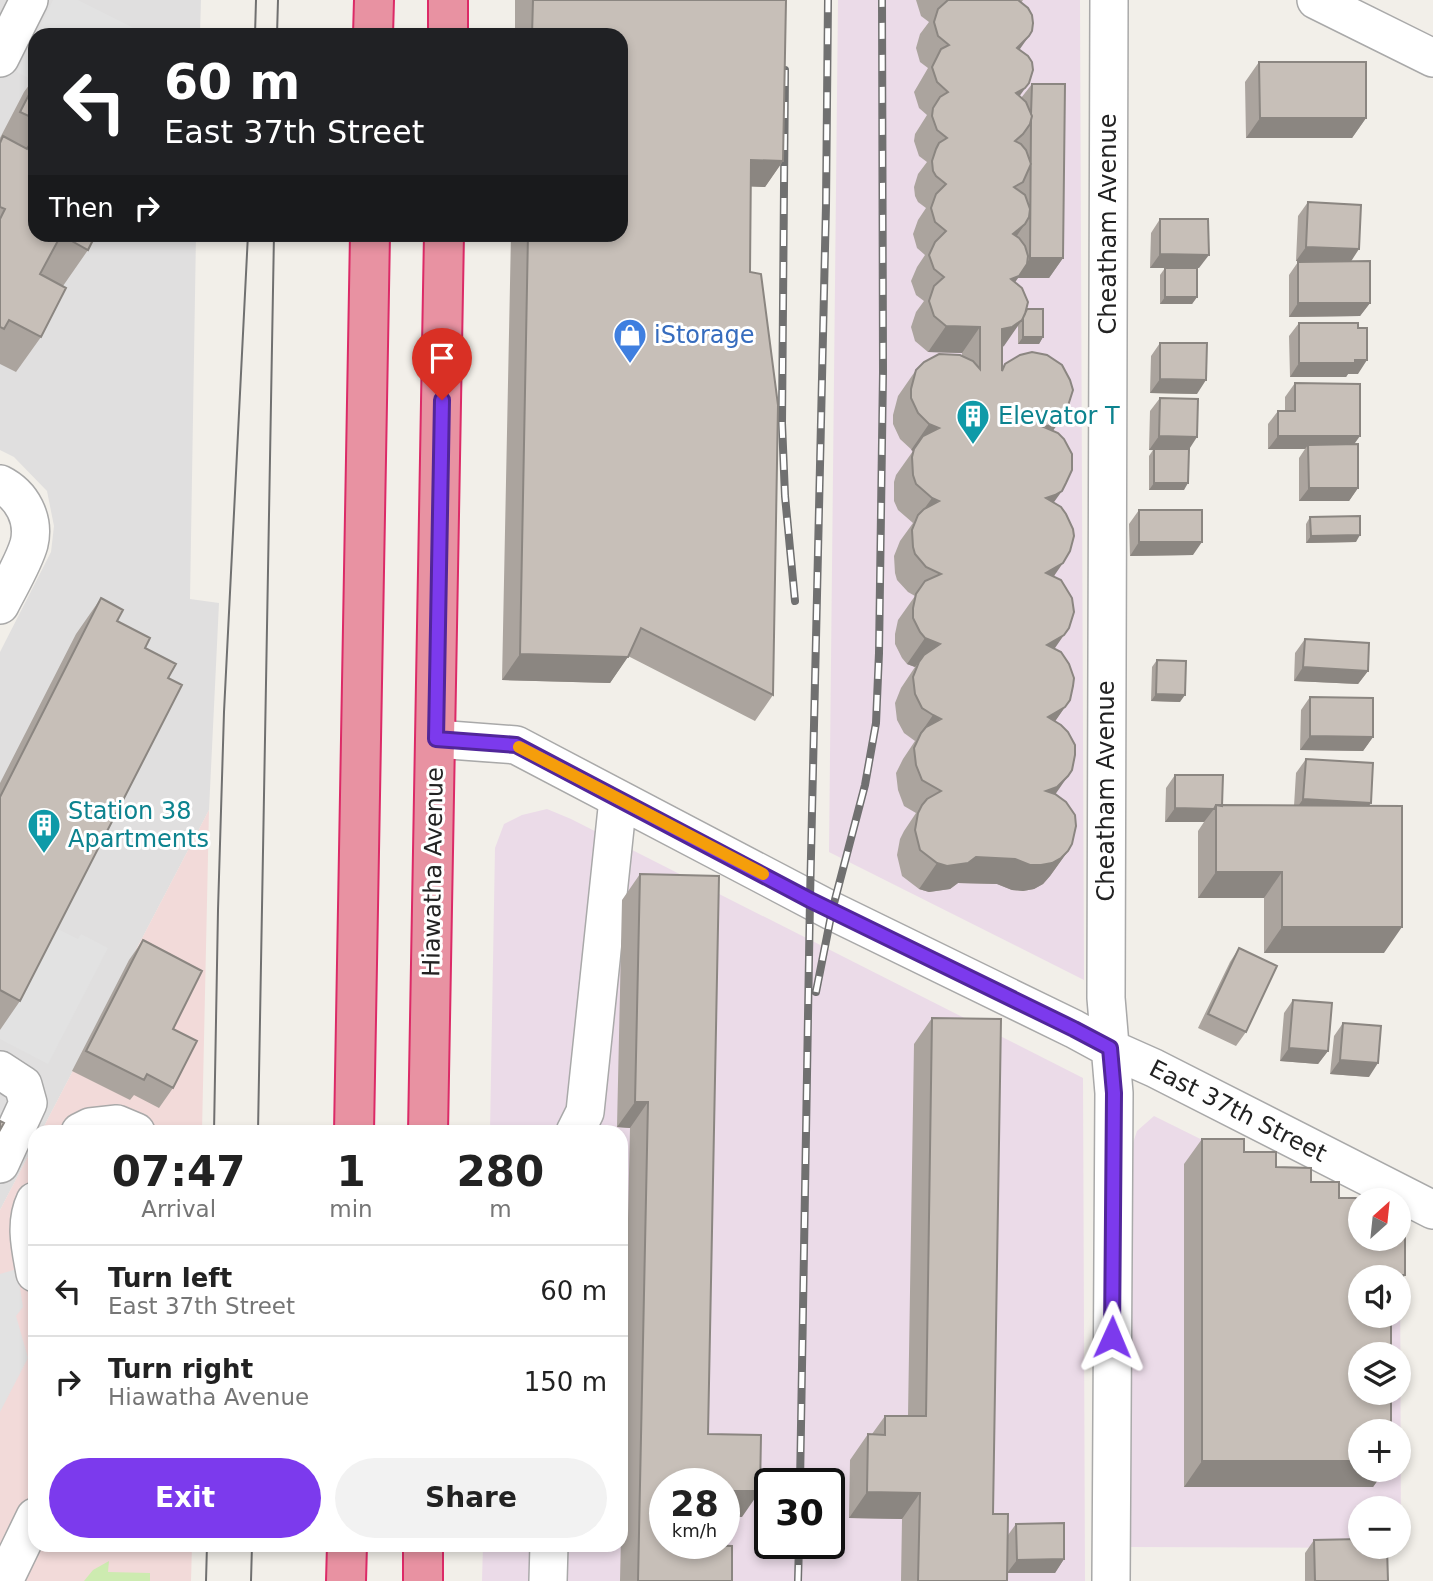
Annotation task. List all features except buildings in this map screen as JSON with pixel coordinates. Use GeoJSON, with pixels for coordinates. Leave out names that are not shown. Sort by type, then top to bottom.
{"type":"FeatureCollection","features":[{"type":"Feature","properties":{"kind":"highway"},"geometry":{"type":"LineString","coordinates":[[373,28],[374,0]]}},
{"type":"Feature","properties":{"kind":"highway"},"geometry":{"type":"LineString","coordinates":[[447,28],[448,0]]}},
{"type":"Feature","properties":{"kind":"highway"},"geometry":{"type":"LineString","coordinates":[[354,1125],[369,242]]}},
{"type":"Feature","properties":{"kind":"highway","name":"Hiawatha Avenue"},"geometry":{"type":"LineString","coordinates":[[428,1125],[444,242]]}},
{"type":"Feature","properties":{"kind":"highway"},"geometry":{"type":"LineString","coordinates":[[423,1552],[423,1581]]}},
{"type":"Feature","properties":{"kind":"street"},"geometry":{"type":"LineString","coordinates":[[0,58],[29,0]]}},
{"type":"Feature","properties":{"kind":"street","name":"Cheatham Avenue"},"geometry":{"type":"LineString","coordinates":[[1109,0],[1106,999],[1114,1093],[1111,1581]]}},
{"type":"Feature","properties":{"kind":"street"},"geometry":{"type":"LineString","coordinates":[[1316,0],[1433,58]]}},
{"type":"Feature","properties":{"kind":"street"},"geometry":{"type":"LineString","coordinates":[[0,484],[19,498],[30,519],[29,544],[0,605]]}},
{"type":"Feature","properties":{"kind":"street","name":"East 37th Street"},"geometry":{"type":"LineString","coordinates":[[436,739],[516,745],[810,900],[1154,1068],[1433,1210]]}},
{"type":"Feature","properties":{"kind":"street"},"geometry":{"type":"LineString","coordinates":[[578,1125],[585,1112],[618,799]]}},
{"type":"Feature","properties":{"kind":"street"},"geometry":{"type":"LineString","coordinates":[[0,1070],[23,1084],[28,1103],[0,1164]]}},
{"type":"Feature","properties":{"kind":"street"},"geometry":{"type":"LineString","coordinates":[[4,1581],[28,1535]]}},
{"type":"Feature","properties":{"kind":"street"},"geometry":{"type":"LineString","coordinates":[[548,1581],[549,1552]]}},
{"type":"Feature","properties":{"kind":"shaded area"},"geometry":{"type":"Polygon","coordinates":[[[0,0],[201,0],[200,28],[28,28],[28,242],[196,242],[190,599],[219,603],[209,810],[45,1125],[28,1125],[28,1156],[0,1210],[0,652],[51,552],[54,526],[47,491],[14,457],[0,450],[0,0]]]}},
{"type":"Feature","properties":{"kind":"shaded area"},"geometry":{"type":"Polygon","coordinates":[[[53,0],[78,0],[134,28],[39,28],[53,0]]]}},
{"type":"Feature","properties":{"kind":"shaded area"},"geometry":{"type":"Polygon","coordinates":[[[838,0],[1080,0],[1084,980],[829,852],[838,0]]]}},
{"type":"Feature","properties":{"kind":"shaded area"},"geometry":{"type":"Polygon","coordinates":[[[28,50],[28,78],[17,72],[28,50]]]}},
{"type":"Feature","properties":{"kind":"shaded area"},"geometry":{"type":"Polygon","coordinates":[[[547,809],[1083,1078],[1085,1581],[482,1581],[483,1552],[628,1552],[628,1125],[490,1125],[495,848],[504,824],[522,815],[547,809]]]}},
{"type":"Feature","properties":{"kind":"shaded area"},"geometry":{"type":"Polygon","coordinates":[[[209,810],[202,1125],[45,1125],[209,810]]]}},
{"type":"Feature","properties":{"kind":"shaded area"},"geometry":{"type":"Polygon","coordinates":[[[52,926],[78,939],[81,934],[108,948],[48,1064],[0,1039],[0,1027],[52,926]]]}},
{"type":"Feature","properties":{"kind":"shaded area"},"geometry":{"type":"Polygon","coordinates":[[[1154,1116],[1348,1212],[1348,1251],[1400,1251],[1400,1265],[1348,1265],[1348,1328],[1400,1328],[1400,1342],[1348,1342],[1348,1405],[1401,1405],[1401,1419],[1348,1419],[1348,1482],[1401,1482],[1401,1496],[1348,1496],[1348,1548],[1131,1547],[1131,1149],[1137,1131],[1154,1116]]]}},
{"type":"Feature","properties":{"kind":"shaded area"},"geometry":{"type":"Polygon","coordinates":[[[28,1156],[28,1552],[192,1552],[191,1581],[0,1581],[0,1210],[28,1156]]]}},
{"type":"Feature","properties":{"kind":"shaded area"},"geometry":{"type":"Polygon","coordinates":[[[17,1269],[23,1307],[16,1316],[28,1358],[0,1412],[0,1274],[17,1269]]]}},
{"type":"Feature","properties":{"kind":"green space"},"geometry":{"type":"Polygon","coordinates":[[[109,1561],[108,1572],[150,1573],[150,1581],[84,1581],[93,1570],[109,1561]]]}},
{"type":"Feature","properties":{"kind":"tram line"},"geometry":{"type":"LineString","coordinates":[[255,28],[256,0]]}},
{"type":"Feature","properties":{"kind":"tram line"},"geometry":{"type":"LineString","coordinates":[[277,28],[278,0]]}},
{"type":"Feature","properties":{"kind":"tram line"},"geometry":{"type":"LineString","coordinates":[[214,1125],[224,712],[248,242]]}},
{"type":"Feature","properties":{"kind":"tram line"},"geometry":{"type":"LineString","coordinates":[[258,1125],[274,242]]}},
{"type":"Feature","properties":{"kind":"tram line"},"geometry":{"type":"LineString","coordinates":[[206,1581],[207,1552]]}},
{"type":"Feature","properties":{"kind":"tram line"},"geometry":{"type":"LineString","coordinates":[[251,1581],[252,1552]]}},
{"type":"Feature","properties":{"kind":"railway"},"geometry":{"type":"LineString","coordinates":[[800,1468],[828,0]]}},
{"type":"Feature","properties":{"kind":"railway"},"geometry":{"type":"LineString","coordinates":[[816,992],[832,911],[865,785],[876,723],[883,372],[882,0]]}},
{"type":"Feature","properties":{"kind":"railway"},"geometry":{"type":"LineString","coordinates":[[785,70],[782,423],[785,496],[795,601]]}},
{"type":"Feature","properties":{"kind":"railway"},"geometry":{"type":"LineString","coordinates":[[798,1581],[799,1559]]}},
{"type":"Feature","properties":{"kind":"slow traffic"},"geometry":{"type":"LineString","coordinates":[[519,747],[763,874]]}},
{"type":"Feature","properties":{"kind":"place","name":"iStorage"},"geometry":{"type":"Point","coordinates":[630,365]}},
{"type":"Feature","properties":{"kind":"place","name":"Elevator T"},"geometry":{"type":"Point","coordinates":[973,446]}},
{"type":"Feature","properties":{"kind":"place","name":"Station 38 Apartments"},"geometry":{"type":"Point","coordinates":[44,855]}},
{"type":"Feature","properties":{"kind":"route"},"geometry":{"type":"LineString","coordinates":[[442,400],[436,739],[516,745],[810,900],[1110,1048],[1114,1093],[1112,1337]]}}]}
